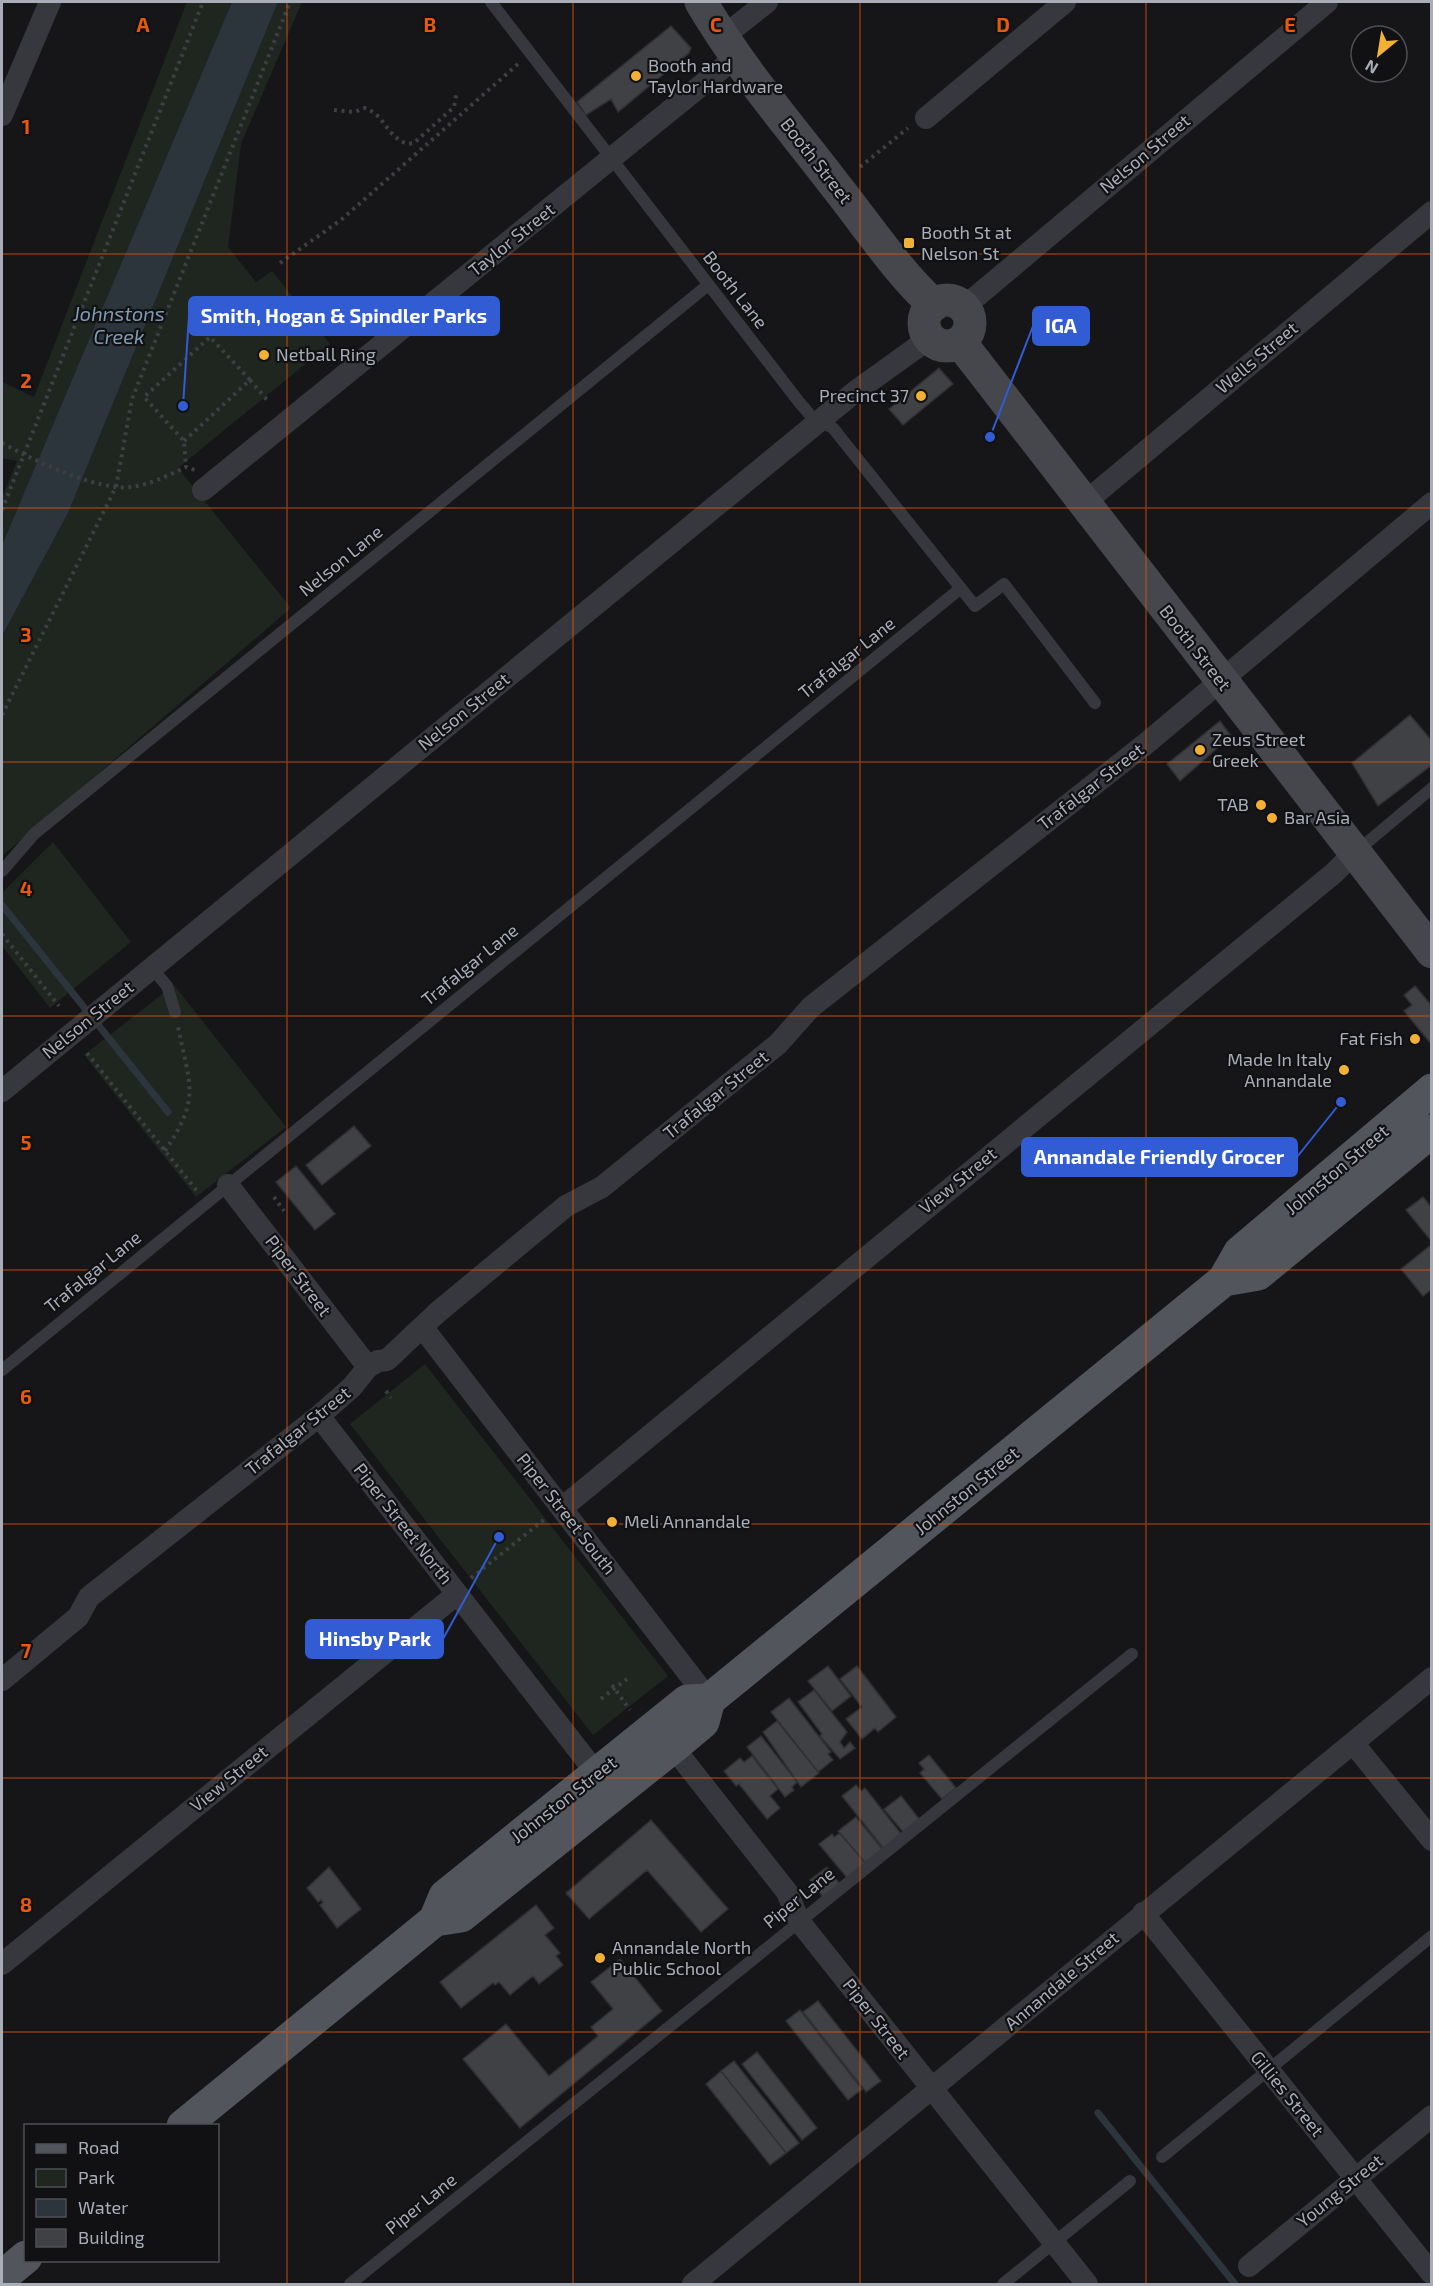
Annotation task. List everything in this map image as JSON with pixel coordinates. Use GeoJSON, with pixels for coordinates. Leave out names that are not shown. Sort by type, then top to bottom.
{"type":"FeatureCollection","features":[{"type":"Feature","properties":{"kind":"main road","name":"Booth Street"},"geometry":{"type":"LineString","coordinates":[[713,21],[890,255],[949,306]]}},
{"type":"Feature","properties":{"kind":"main road"},"geometry":{"type":"LineString","coordinates":[[945,340],[925,319],[949,306]]}},
{"type":"Feature","properties":{"kind":"main road","name":"Booth Street"},"geometry":{"type":"LineString","coordinates":[[945,340],[1083,504],[1431,952]]}},
{"type":"Feature","properties":{"kind":"main road","name":"Johnston Street"},"geometry":{"type":"LineString","coordinates":[[435,1920],[461,1916],[703,1722],[709,1700],[1224,1281],[1240,1252],[1431,1090]]}},
{"type":"Feature","properties":{"kind":"main road","name":"Johnston Street"},"geometry":{"type":"LineString","coordinates":[[1224,1281],[1258,1274],[1431,1131]]}},
{"type":"Feature","properties":{"kind":"main road","name":"Johnston Street"},"geometry":{"type":"LineString","coordinates":[[185,2124],[435,1920],[445,1896],[687,1701],[709,1700]]}},
{"type":"Feature","properties":{"kind":"street"},"geometry":{"type":"LineString","coordinates":[[2,115],[50,2]]}},
{"type":"Feature","properties":{"kind":"street","name":"Taylor Street"},"geometry":{"type":"LineString","coordinates":[[203,490],[611,159],[713,21],[767,2]]}},
{"type":"Feature","properties":{"kind":"street"},"geometry":{"type":"LineString","coordinates":[[926,118],[1065,2]]}},
{"type":"Feature","properties":{"kind":"street","name":"Nelson Street"},"geometry":{"type":"LineString","coordinates":[[949,306],[1327,2]]}},
{"type":"Feature","properties":{"kind":"street","name":"Wells Street"},"geometry":{"type":"LineString","coordinates":[[1083,504],[1431,212]]}},
{"type":"Feature","properties":{"kind":"street","name":"Nelson Street"},"geometry":{"type":"LineString","coordinates":[[2,1091],[856,391],[945,340]]}},
{"type":"Feature","properties":{"kind":"street","name":"Trafalgar Street"},"geometry":{"type":"LineString","coordinates":[[2,1680],[78,1617],[89,1597],[319,1416],[352,1387],[368,1367],[378,1361],[387,1360],[438,1312],[566,1206],[602,1187],[778,1044],[811,1007],[1148,742],[1431,503]]}},
{"type":"Feature","properties":{"kind":"street","name":"View Street"},"geometry":{"type":"LineString","coordinates":[[555,1512],[1334,873],[1354,853]]}},
{"type":"Feature","properties":{"kind":"street","name":"Piper Street"},"geometry":{"type":"LineString","coordinates":[[228,1185],[368,1367]]}},
{"type":"Feature","properties":{"kind":"street","name":"Piper Street South"},"geometry":{"type":"LineString","coordinates":[[423,1328],[555,1512],[709,1700]]}},
{"type":"Feature","properties":{"kind":"street","name":"Piper Street North"},"geometry":{"type":"LineString","coordinates":[[319,1416],[462,1588],[597,1774]]}},
{"type":"Feature","properties":{"kind":"street","name":"View Street"},"geometry":{"type":"LineString","coordinates":[[2,1964],[462,1588]]}},
{"type":"Feature","properties":{"kind":"street","name":"Annandale Street"},"geometry":{"type":"LineString","coordinates":[[693,2284],[931,2091],[1143,1913],[1431,1678]]}},
{"type":"Feature","properties":{"kind":"street"},"geometry":{"type":"LineString","coordinates":[[1353,1743],[1431,1840]]}},
{"type":"Feature","properties":{"kind":"street","name":"Piper Street"},"geometry":{"type":"LineString","coordinates":[[673,1747],[787,1892],[800,1921],[931,2091],[1087,2284]]}},
{"type":"Feature","properties":{"kind":"street","name":"Gillies Street"},"geometry":{"type":"LineString","coordinates":[[1143,1913],[1431,2274]]}},
{"type":"Feature","properties":{"kind":"street","name":"Young Street"},"geometry":{"type":"LineString","coordinates":[[1249,2266],[1431,2116]]}},
{"type":"Feature","properties":{"kind":"lane","name":"Booth Lane"},"geometry":{"type":"LineString","coordinates":[[491,2],[811,416],[833,428],[975,606],[1004,584],[1095,703]]}},
{"type":"Feature","properties":{"kind":"lane","name":"Nelson Lane"},"geometry":{"type":"LineString","coordinates":[[2,871],[34,834],[708,285]]}},
{"type":"Feature","properties":{"kind":"lane","name":"Trafalgar Lane"},"geometry":{"type":"LineString","coordinates":[[2,1370],[961,588]]}},
{"type":"Feature","properties":{"kind":"lane"},"geometry":{"type":"LineString","coordinates":[[1354,853],[1431,788]]}},
{"type":"Feature","properties":{"kind":"lane"},"geometry":{"type":"LineString","coordinates":[[152,968],[167,986],[175,1012]]}},
{"type":"Feature","properties":{"kind":"lane","name":"Piper Lane"},"geometry":{"type":"LineString","coordinates":[[350,2284],[1132,1654]]}},
{"type":"Feature","properties":{"kind":"lane"},"geometry":{"type":"LineString","coordinates":[[1162,2157],[1431,1936]]}},
{"type":"Feature","properties":{"kind":"lane"},"geometry":{"type":"LineString","coordinates":[[1003,2284],[1130,2181]]}},
{"type":"Feature","properties":{"kind":"path"},"geometry":{"type":"LineString","coordinates":[[2,510],[203,2]]}},
{"type":"Feature","properties":{"kind":"path"},"geometry":{"type":"LineString","coordinates":[[2,715],[116,487],[132,399],[290,2]]}},
{"type":"Feature","properties":{"kind":"path"},"geometry":{"type":"LineString","coordinates":[[280,262],[341,220],[530,53]]}},
{"type":"Feature","properties":{"kind":"path"},"geometry":{"type":"LineString","coordinates":[[334,110],[354,112],[365,108],[376,113],[388,133],[407,144],[414,143],[454,107],[457,91]]}},
{"type":"Feature","properties":{"kind":"path"},"geometry":{"type":"LineString","coordinates":[[860,167],[921,118],[926,118]]}},
{"type":"Feature","properties":{"kind":"path"},"geometry":{"type":"LineString","coordinates":[[2,443],[24,455],[116,487],[154,483],[186,467],[184,441],[144,397],[210,337],[268,401]]}},
{"type":"Feature","properties":{"kind":"path"},"geometry":{"type":"LineString","coordinates":[[184,441],[250,380]]}},
{"type":"Feature","properties":{"kind":"path"},"geometry":{"type":"LineString","coordinates":[[2,934],[59,1006]]}},
{"type":"Feature","properties":{"kind":"path"},"geometry":{"type":"LineString","coordinates":[[165,1151],[184,1122],[192,1093],[175,1012]]}},
{"type":"Feature","properties":{"kind":"path"},"geometry":{"type":"LineString","coordinates":[[87,1053],[200,1194]]}},
{"type":"Feature","properties":{"kind":"path"},"geometry":{"type":"LineString","coordinates":[[274,1197],[285,1211]]}},
{"type":"Feature","properties":{"kind":"path"},"geometry":{"type":"LineString","coordinates":[[386,1391],[391,1398]]}},
{"type":"Feature","properties":{"kind":"path"},"geometry":{"type":"LineString","coordinates":[[462,1588],[555,1512]]}},
{"type":"Feature","properties":{"kind":"path"},"geometry":{"type":"LineString","coordinates":[[601,1699],[613,1687],[627,1679]]}},
{"type":"Feature","properties":{"kind":"path"},"geometry":{"type":"LineString","coordinates":[[613,1687],[630,1710]]}},
{"type":"Feature","properties":{"kind":"green space"},"geometry":{"type":"Polygon","coordinates":[[[187,2],[232,2],[2,545],[2,498],[17,461],[2,458],[2,382],[34,397],[187,2]]]}},
{"type":"Feature","properties":{"kind":"green space"},"geometry":{"type":"Polygon","coordinates":[[[278,2],[302,2],[241,144],[228,247],[256,282],[272,271],[330,344],[178,468],[291,608],[2,856],[2,636],[68,513],[278,2]]]}},
{"type":"Feature","properties":{"kind":"green space"},"geometry":{"type":"Polygon","coordinates":[[[53,842],[131,942],[50,1008],[2,946],[2,893],[53,842]]]}},
{"type":"Feature","properties":{"kind":"green space"},"geometry":{"type":"Polygon","coordinates":[[[174,985],[286,1127],[196,1197],[84,1055],[174,985]]]}},
{"type":"Feature","properties":{"kind":"green space"},"geometry":{"type":"Polygon","coordinates":[[[425,1364],[668,1676],[593,1735],[350,1424],[425,1364]]]}},
{"type":"Feature","properties":{"kind":"water","name":"Johnstons Creek"},"geometry":{"type":"Polygon","coordinates":[[[232,2],[278,2],[68,513],[2,636],[2,545],[232,2]]]}},
{"type":"Feature","properties":{"kind":"building","name":"Booth and Taylor Hardware"},"geometry":{"type":"Polygon","coordinates":[[[671,26],[691,48],[689,53],[618,112],[611,99],[586,115],[577,102],[671,26]]]}},
{"type":"Feature","properties":{"kind":"building","name":"Precinct 37"},"geometry":{"type":"Polygon","coordinates":[[[939,368],[953,384],[903,425],[889,409],[939,368]]]}},
{"type":"Feature","properties":{"kind":"building"},"geometry":{"type":"Polygon","coordinates":[[[1410,715],[1432,741],[1432,765],[1378,806],[1352,763],[1410,715]]]}},
{"type":"Feature","properties":{"kind":"building","name":"Zeus Street Greek"},"geometry":{"type":"Polygon","coordinates":[[[1220,721],[1231,736],[1180,781],[1167,764],[1220,721]]]}},
{"type":"Feature","properties":{"kind":"building"},"geometry":{"type":"Polygon","coordinates":[[[1415,986],[1432,1006],[1432,1045],[1404,1011],[1412,1005],[1404,995],[1415,986]]]}},
{"type":"Feature","properties":{"kind":"building"},"geometry":{"type":"Polygon","coordinates":[[[354,1126],[371,1146],[322,1185],[306,1165],[354,1126]]]}},
{"type":"Feature","properties":{"kind":"building"},"geometry":{"type":"Polygon","coordinates":[[[296,1166],[335,1214],[315,1230],[276,1182],[296,1166]]]}},
{"type":"Feature","properties":{"kind":"building"},"geometry":{"type":"Polygon","coordinates":[[[1423,1197],[1432,1208],[1432,1242],[1406,1210],[1423,1197]]]}},
{"type":"Feature","properties":{"kind":"building"},"geometry":{"type":"Polygon","coordinates":[[[1432,1244],[1432,1289],[1423,1296],[1401,1269],[1432,1244]]]}},
{"type":"Feature","properties":{"kind":"building"},"geometry":{"type":"Polygon","coordinates":[[[828,1666],[851,1696],[832,1711],[808,1681],[828,1666]]]}},
{"type":"Feature","properties":{"kind":"building"},"geometry":{"type":"Polygon","coordinates":[[[857,1666],[896,1717],[878,1732],[875,1728],[862,1739],[846,1719],[862,1707],[840,1679],[857,1666]]]}},
{"type":"Feature","properties":{"kind":"building"},"geometry":{"type":"Polygon","coordinates":[[[814,1690],[847,1732],[840,1742],[844,1748],[850,1742],[855,1748],[840,1759],[820,1736],[822,1734],[798,1702],[814,1690]]]}},
{"type":"Feature","properties":{"kind":"building"},"geometry":{"type":"Polygon","coordinates":[[[789,1698],[831,1752],[828,1754],[833,1760],[818,1772],[771,1712],[789,1698]]]}},
{"type":"Feature","properties":{"kind":"building"},"geometry":{"type":"Polygon","coordinates":[[[777,1721],[819,1773],[801,1787],[763,1732],[777,1721]]]}},
{"type":"Feature","properties":{"kind":"building"},"geometry":{"type":"Polygon","coordinates":[[[761,1736],[797,1782],[792,1787],[794,1790],[785,1797],[747,1747],[761,1736]]]}},
{"type":"Feature","properties":{"kind":"building"},"geometry":{"type":"Polygon","coordinates":[[[929,1755],[956,1788],[942,1799],[920,1773],[924,1769],[919,1763],[929,1755]]]}},
{"type":"Feature","properties":{"kind":"building"},"geometry":{"type":"Polygon","coordinates":[[[752,1756],[778,1789],[770,1796],[780,1808],[767,1819],[739,1784],[736,1786],[724,1771],[740,1758],[744,1762],[752,1756]]]}},
{"type":"Feature","properties":{"kind":"building"},"geometry":{"type":"Polygon","coordinates":[[[856,1785],[861,1791],[865,1788],[902,1835],[884,1849],[842,1796],[856,1785]]]}},
{"type":"Feature","properties":{"kind":"building"},"geometry":{"type":"Polygon","coordinates":[[[901,1796],[920,1820],[904,1833],[884,1809],[901,1796]]]}},
{"type":"Feature","properties":{"kind":"building"},"geometry":{"type":"Polygon","coordinates":[[[856,1817],[883,1850],[866,1864],[838,1831],[856,1817]]]}},
{"type":"Feature","properties":{"kind":"building"},"geometry":{"type":"Polygon","coordinates":[[[651,1820],[728,1909],[701,1932],[647,1870],[589,1919],[566,1893],[651,1820]]]}},
{"type":"Feature","properties":{"kind":"building"},"geometry":{"type":"Polygon","coordinates":[[[840,1833],[866,1864],[848,1879],[819,1844],[832,1834],[834,1837],[840,1833]]]}},
{"type":"Feature","properties":{"kind":"building"},"geometry":{"type":"Polygon","coordinates":[[[329,1867],[361,1909],[337,1928],[320,1905],[323,1902],[321,1900],[318,1902],[307,1888],[329,1867]]]}},
{"type":"Feature","properties":{"kind":"building"},"geometry":{"type":"Polygon","coordinates":[[[827,1867],[840,1884],[823,1897],[810,1880],[827,1867]]]}},
{"type":"Feature","properties":{"kind":"building"},"geometry":{"type":"Polygon","coordinates":[[[536,1905],[554,1928],[545,1935],[560,1953],[556,1956],[563,1965],[539,1984],[533,1976],[510,1995],[499,1982],[495,1985],[493,1983],[461,2008],[440,1982],[536,1905]]]}},
{"type":"Feature","properties":{"kind":"building"},"geometry":{"type":"Polygon","coordinates":[[[620,1959],[662,2011],[520,2128],[463,2059],[506,2024],[549,2076],[598,2036],[591,2027],[613,2009],[591,1982],[620,1959]]]}},
{"type":"Feature","properties":{"kind":"building"},"geometry":{"type":"Polygon","coordinates":[[[818,2001],[881,2081],[866,2092],[803,2012],[818,2001]]]}},
{"type":"Feature","properties":{"kind":"building"},"geometry":{"type":"Polygon","coordinates":[[[800,2010],[862,2089],[848,2100],[786,2021],[800,2010]]]}},
{"type":"Feature","properties":{"kind":"building"},"geometry":{"type":"Polygon","coordinates":[[[757,2052],[817,2128],[802,2140],[742,2064],[757,2052]]]}},
{"type":"Feature","properties":{"kind":"building"},"geometry":{"type":"Polygon","coordinates":[[[734,2061],[799,2143],[786,2153],[721,2071],[734,2061]]]}},
{"type":"Feature","properties":{"kind":"building"},"geometry":{"type":"Polygon","coordinates":[[[721,2071],[786,2153],[770,2165],[706,2084],[721,2071]]]}},
{"type":"Feature","properties":{"kind":"waterway"},"geometry":{"type":"LineString","coordinates":[[2,905],[168,1112]]}},
{"type":"Feature","properties":{"kind":"waterway"},"geometry":{"type":"LineString","coordinates":[[1098,2113],[1235,2284]]}},
{"type":"Feature","properties":{"kind":"place","name":"Booth and Taylor Hardware"},"geometry":{"type":"Point","coordinates":[636,76]}},
{"type":"Feature","properties":{"kind":"place","name":"Booth St at Nelson St"},"geometry":{"type":"Point","coordinates":[909,243]}},
{"type":"Feature","properties":{"kind":"place","name":"Netball Ring"},"geometry":{"type":"Point","coordinates":[264,355]}},
{"type":"Feature","properties":{"kind":"place","name":"Precinct 37"},"geometry":{"type":"Point","coordinates":[921,396]}},
{"type":"Feature","properties":{"kind":"place","name":"Smith, Hogan & Spindler Parks"},"geometry":{"type":"Point","coordinates":[183,406]}},
{"type":"Feature","properties":{"kind":"place","name":"IGA"},"geometry":{"type":"Point","coordinates":[990,437]}},
{"type":"Feature","properties":{"kind":"place","name":"Zeus Street Greek"},"geometry":{"type":"Point","coordinates":[1200,750]}},
{"type":"Feature","properties":{"kind":"place","name":"TAB"},"geometry":{"type":"Point","coordinates":[1261,805]}},
{"type":"Feature","properties":{"kind":"place","name":"Bar Asia"},"geometry":{"type":"Point","coordinates":[1272,818]}},
{"type":"Feature","properties":{"kind":"place","name":"Fat Fish"},"geometry":{"type":"Point","coordinates":[1415,1039]}},
{"type":"Feature","properties":{"kind":"place","name":"Made In Italy Annandale"},"geometry":{"type":"Point","coordinates":[1344,1070]}},
{"type":"Feature","properties":{"kind":"place","name":"Annandale Friendly Grocer"},"geometry":{"type":"Point","coordinates":[1341,1102]}},
{"type":"Feature","properties":{"kind":"place","name":"Meli Annandale"},"geometry":{"type":"Point","coordinates":[612,1522]}},
{"type":"Feature","properties":{"kind":"place","name":"Hinsby Park"},"geometry":{"type":"Point","coordinates":[499,1537]}},
{"type":"Feature","properties":{"kind":"place","name":"Annandale North Public School"},"geometry":{"type":"Point","coordinates":[600,1958]}}]}
